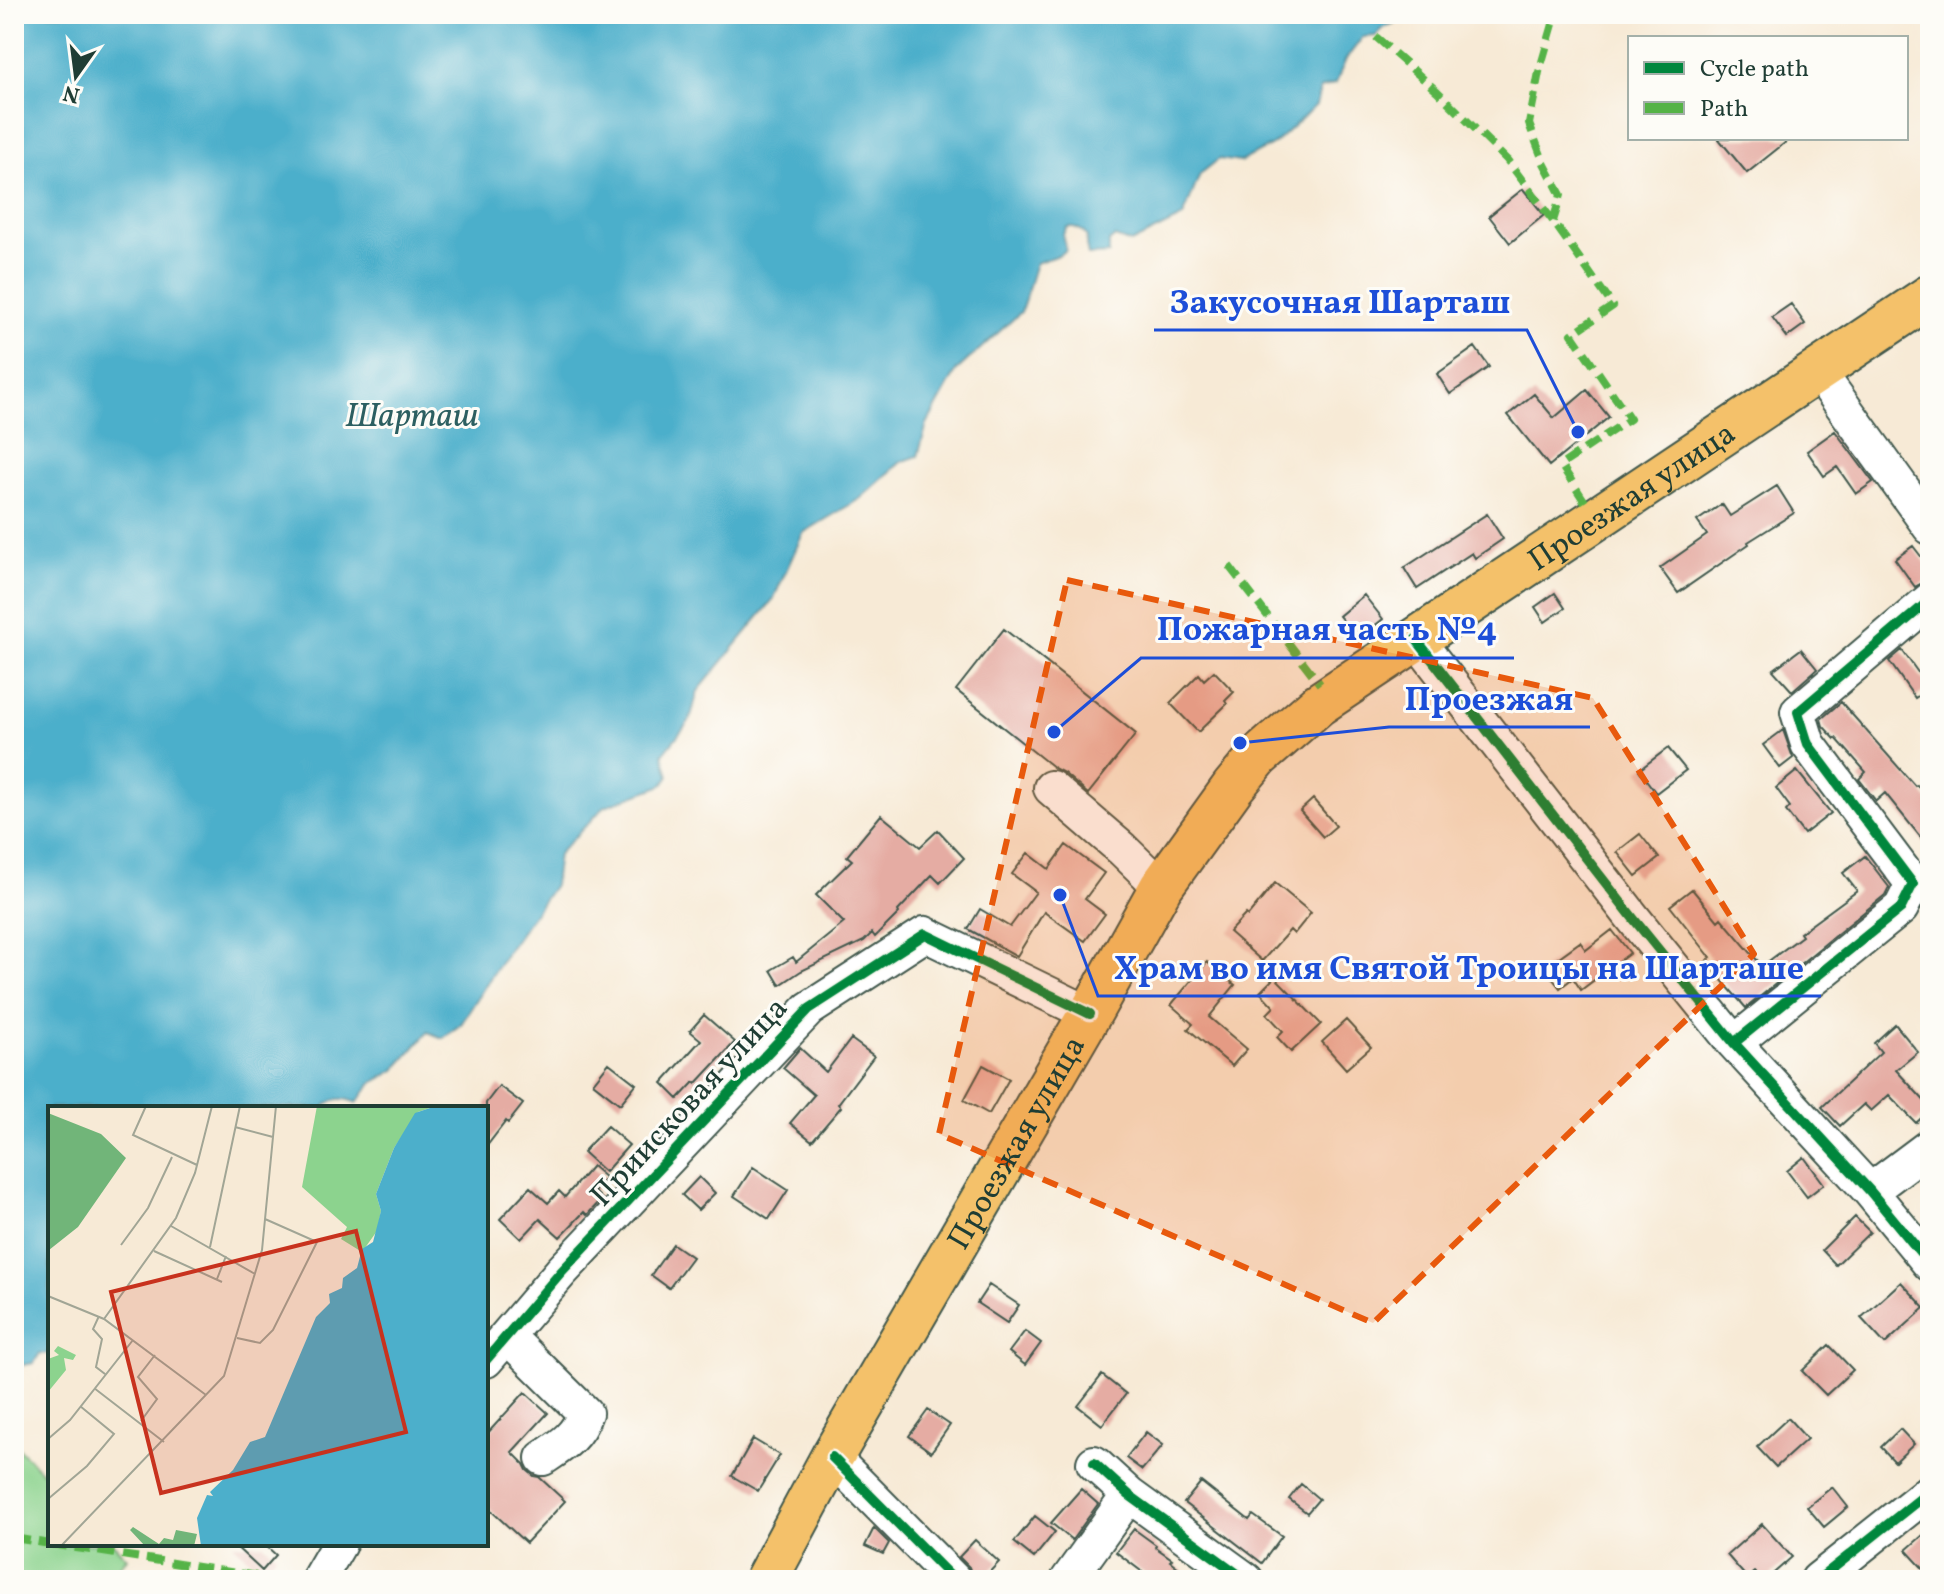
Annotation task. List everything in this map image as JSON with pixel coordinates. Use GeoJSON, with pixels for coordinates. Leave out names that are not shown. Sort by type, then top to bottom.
{"type":"FeatureCollection","features":[{"type":"Feature","properties":{"kind":"main road","name":"Проезжая улица"},"geometry":{"type":"LineString","coordinates":[[766,1580],[832,1457],[1161,887],[1258,757],[1319,704],[1930,296]]}},
{"type":"Feature","properties":{"kind":"street"},"geometry":{"type":"LineString","coordinates":[[1817,370],[1930,527]]}},
{"type":"Feature","properties":{"kind":"street"},"geometry":{"type":"LineString","coordinates":[[1734,1043],[1901,908],[1913,884],[1808,744],[1798,712],[1930,600]]}},
{"type":"Feature","properties":{"kind":"street"},"geometry":{"type":"LineString","coordinates":[[1416,639],[1734,1043],[1870,1191],[1930,1264]]}},
{"type":"Feature","properties":{"kind":"street"},"geometry":{"type":"LineString","coordinates":[[1051,788],[1161,887]]}},
{"type":"Feature","properties":{"kind":"street","name":"Приисковая улица"},"geometry":{"type":"LineString","coordinates":[[496,1348],[561,1272],[809,1009],[925,934],[1090,1014]]}},
{"type":"Feature","properties":{"kind":"street"},"geometry":{"type":"LineString","coordinates":[[1870,1191],[1930,1146]]}},
{"type":"Feature","properties":{"kind":"street"},"geometry":{"type":"LineString","coordinates":[[496,1348],[585,1413],[580,1428],[543,1458]]}},
{"type":"Feature","properties":{"kind":"street"},"geometry":{"type":"LineString","coordinates":[[832,1457],[954,1580]]}},
{"type":"Feature","properties":{"kind":"street"},"geometry":{"type":"LineString","coordinates":[[1094,1463],[1129,1495],[1246,1580]]}},
{"type":"Feature","properties":{"kind":"street"},"geometry":{"type":"LineString","coordinates":[[1818,1580],[1930,1491]]}},
{"type":"Feature","properties":{"kind":"street"},"geometry":{"type":"LineString","coordinates":[[1068,1580],[1129,1495]]}},
{"type":"Feature","properties":{"kind":"street"},"geometry":{"type":"LineString","coordinates":[[318,1580],[338,1546]]}},
{"type":"Feature","properties":{"kind":"highlighted area"},"geometry":{"type":"Polygon","coordinates":[[[1067,580],[1593,698],[1754,954],[1373,1323],[939,1134],[1067,580]]]}},
{"type":"Feature","properties":{"kind":"green space"},"geometry":{"type":"Polygon","coordinates":[[[14,1444],[48,1478],[48,1546],[116,1546],[127,1558],[108,1580],[14,1580],[14,1444]]]}},
{"type":"Feature","properties":{"kind":"water","name":"Шарташ"},"geometry":{"type":"Polygon","coordinates":[[[14,14],[1415,14],[1383,28],[1376,36],[1363,37],[1346,59],[1336,83],[1320,89],[1316,105],[1274,144],[1240,162],[1219,159],[1200,174],[1183,217],[1131,243],[1115,237],[1109,242],[1109,254],[1088,255],[1085,234],[1067,227],[1063,236],[1066,250],[1036,263],[1021,312],[957,370],[927,424],[918,456],[901,462],[861,498],[803,533],[773,600],[698,691],[690,720],[663,754],[669,776],[663,785],[605,806],[558,854],[554,885],[461,1024],[443,1038],[428,1032],[395,1070],[371,1084],[357,1103],[339,1099],[326,1106],[48,1106],[48,1352],[40,1353],[34,1363],[14,1369],[14,14]]]}},
{"type":"Feature","properties":{"kind":"building"},"geometry":{"type":"Polygon","coordinates":[[[1720,140],[1788,140],[1747,173],[1720,140]]]}},
{"type":"Feature","properties":{"kind":"building"},"geometry":{"type":"Polygon","coordinates":[[[1523,189],[1544,215],[1510,243],[1489,216],[1523,189]]]}},
{"type":"Feature","properties":{"kind":"building"},"geometry":{"type":"Polygon","coordinates":[[[1791,304],[1805,324],[1787,337],[1772,317],[1791,304]]]}},
{"type":"Feature","properties":{"kind":"building"},"geometry":{"type":"Polygon","coordinates":[[[1475,347],[1489,367],[1450,394],[1437,374],[1475,347]]]}},
{"type":"Feature","properties":{"kind":"building"},"geometry":{"type":"Polygon","coordinates":[[[1587,390],[1609,417],[1549,466],[1508,415],[1534,394],[1554,418],[1587,390]]]}},
{"type":"Feature","properties":{"kind":"building"},"geometry":{"type":"Polygon","coordinates":[[[1835,431],[1873,482],[1856,494],[1837,467],[1824,476],[1807,451],[1835,431]]]}},
{"type":"Feature","properties":{"kind":"building"},"geometry":{"type":"Polygon","coordinates":[[[1777,486],[1794,513],[1678,593],[1660,568],[1707,535],[1697,521],[1722,504],[1730,516],[1777,486]]]}},
{"type":"Feature","properties":{"kind":"building"},"geometry":{"type":"Polygon","coordinates":[[[1487,514],[1503,539],[1475,558],[1472,553],[1417,589],[1404,568],[1487,514]]]}},
{"type":"Feature","properties":{"kind":"building"},"geometry":{"type":"Polygon","coordinates":[[[1913,546],[1930,568],[1930,581],[1915,587],[1895,559],[1913,546]]]}},
{"type":"Feature","properties":{"kind":"building"},"geometry":{"type":"Polygon","coordinates":[[[1555,593],[1565,608],[1545,622],[1535,607],[1555,593]]]}},
{"type":"Feature","properties":{"kind":"building"},"geometry":{"type":"Polygon","coordinates":[[[1364,595],[1383,619],[1358,639],[1339,616],[1364,595]]]}},
{"type":"Feature","properties":{"kind":"building"},"geometry":{"type":"Polygon","coordinates":[[[1004,629],[1136,734],[1088,794],[956,690],[1004,629]]]}},
{"type":"Feature","properties":{"kind":"building"},"geometry":{"type":"Polygon","coordinates":[[[1801,649],[1817,669],[1792,691],[1773,670],[1801,649]]]}},
{"type":"Feature","properties":{"kind":"building"},"geometry":{"type":"Polygon","coordinates":[[[1902,650],[1929,688],[1915,698],[1889,661],[1902,650]]]}},
{"type":"Feature","properties":{"kind":"building"},"geometry":{"type":"Polygon","coordinates":[[[1214,671],[1234,692],[1225,701],[1227,704],[1198,732],[1170,703],[1199,674],[1204,680],[1214,671]]]}},
{"type":"Feature","properties":{"kind":"building"},"geometry":{"type":"Polygon","coordinates":[[[1841,702],[1930,802],[1930,849],[1885,793],[1876,801],[1859,779],[1866,772],[1823,726],[1821,719],[1841,702]]]}},
{"type":"Feature","properties":{"kind":"building"},"geometry":{"type":"Polygon","coordinates":[[[1783,730],[1793,758],[1780,768],[1763,745],[1783,730]]]}},
{"type":"Feature","properties":{"kind":"building"},"geometry":{"type":"Polygon","coordinates":[[[1668,748],[1686,770],[1656,793],[1639,770],[1668,748]]]}},
{"type":"Feature","properties":{"kind":"building"},"geometry":{"type":"Polygon","coordinates":[[[1797,771],[1831,813],[1804,834],[1786,811],[1790,807],[1776,788],[1797,771]]]}},
{"type":"Feature","properties":{"kind":"building"},"geometry":{"type":"Polygon","coordinates":[[[1313,799],[1336,826],[1323,837],[1300,811],[1313,799]]]}},
{"type":"Feature","properties":{"kind":"building"},"geometry":{"type":"Polygon","coordinates":[[[881,815],[920,847],[938,830],[964,858],[940,883],[932,875],[875,937],[872,933],[864,941],[801,971],[780,985],[771,970],[793,957],[796,962],[844,923],[816,895],[852,860],[847,856],[881,815]]]}},
{"type":"Feature","properties":{"kind":"building"},"geometry":{"type":"Polygon","coordinates":[[[1640,834],[1659,858],[1636,876],[1617,852],[1640,834]]]}},
{"type":"Feature","properties":{"kind":"building"},"geometry":{"type":"Polygon","coordinates":[[[1066,845],[1104,873],[1085,899],[1105,914],[1085,941],[1044,912],[1017,956],[968,929],[980,909],[1010,927],[1036,892],[1012,874],[1028,853],[1049,869],[1066,845]]]}},
{"type":"Feature","properties":{"kind":"building"},"geometry":{"type":"Polygon","coordinates":[[[1865,856],[1889,887],[1885,895],[1746,1008],[1706,962],[1711,958],[1670,906],[1692,889],[1762,966],[1857,891],[1843,873],[1865,856]]]}},
{"type":"Feature","properties":{"kind":"building"},"geometry":{"type":"Polygon","coordinates":[[[1275,883],[1311,913],[1294,934],[1290,930],[1262,961],[1229,932],[1246,914],[1248,916],[1275,883]]]}},
{"type":"Feature","properties":{"kind":"building"},"geometry":{"type":"Polygon","coordinates":[[[1612,930],[1630,953],[1581,990],[1573,978],[1560,988],[1544,968],[1580,942],[1586,950],[1612,930]]]}},
{"type":"Feature","properties":{"kind":"building"},"geometry":{"type":"Polygon","coordinates":[[[1207,962],[1235,985],[1209,1017],[1247,1049],[1232,1066],[1188,1029],[1193,1024],[1171,1005],[1207,962]]]}},
{"type":"Feature","properties":{"kind":"building"},"geometry":{"type":"Polygon","coordinates":[[[1275,977],[1321,1024],[1291,1052],[1277,1037],[1283,1031],[1267,1014],[1274,1007],[1260,992],[1275,977]]]}},
{"type":"Feature","properties":{"kind":"building"},"geometry":{"type":"Polygon","coordinates":[[[704,1015],[735,1042],[678,1099],[662,1083],[701,1040],[690,1031],[704,1015]]]}},
{"type":"Feature","properties":{"kind":"building"},"geometry":{"type":"Polygon","coordinates":[[[1346,1020],[1371,1047],[1346,1069],[1322,1042],[1346,1020]]]}},
{"type":"Feature","properties":{"kind":"building"},"geometry":{"type":"Polygon","coordinates":[[[1895,1024],[1918,1052],[1896,1070],[1930,1110],[1916,1123],[1889,1095],[1871,1111],[1864,1104],[1840,1126],[1822,1107],[1881,1052],[1874,1043],[1895,1024]]]}},
{"type":"Feature","properties":{"kind":"building"},"geometry":{"type":"Polygon","coordinates":[[[851,1039],[874,1056],[838,1104],[841,1107],[812,1141],[790,1123],[814,1095],[783,1068],[800,1048],[826,1072],[851,1039]]]}},
{"type":"Feature","properties":{"kind":"building"},"geometry":{"type":"Polygon","coordinates":[[[609,1063],[636,1084],[620,1104],[593,1083],[609,1063]]]}},
{"type":"Feature","properties":{"kind":"building"},"geometry":{"type":"Polygon","coordinates":[[[983,1065],[1009,1079],[989,1114],[964,1100],[983,1065]]]}},
{"type":"Feature","properties":{"kind":"building"},"geometry":{"type":"Polygon","coordinates":[[[499,1086],[523,1104],[488,1144],[488,1106],[486,1103],[499,1086]]]}},
{"type":"Feature","properties":{"kind":"building"},"geometry":{"type":"Polygon","coordinates":[[[607,1126],[629,1145],[605,1172],[583,1152],[607,1126]]]}},
{"type":"Feature","properties":{"kind":"building"},"geometry":{"type":"Polygon","coordinates":[[[1804,1157],[1824,1184],[1807,1197],[1787,1171],[1804,1157]]]}},
{"type":"Feature","properties":{"kind":"building"},"geometry":{"type":"Polygon","coordinates":[[[592,1166],[606,1178],[594,1191],[602,1199],[587,1215],[584,1212],[560,1237],[540,1219],[521,1239],[500,1219],[530,1187],[548,1203],[559,1191],[565,1197],[592,1166]]]}},
{"type":"Feature","properties":{"kind":"building"},"geometry":{"type":"Polygon","coordinates":[[[753,1167],[788,1190],[769,1219],[734,1196],[753,1167]]]}},
{"type":"Feature","properties":{"kind":"building"},"geometry":{"type":"Polygon","coordinates":[[[699,1177],[715,1193],[698,1210],[682,1195],[699,1177]]]}},
{"type":"Feature","properties":{"kind":"building"},"geometry":{"type":"Polygon","coordinates":[[[1855,1217],[1870,1232],[1836,1265],[1822,1250],[1855,1217]]]}},
{"type":"Feature","properties":{"kind":"building"},"geometry":{"type":"Polygon","coordinates":[[[673,1244],[692,1257],[669,1288],[651,1275],[673,1244]]]}},
{"type":"Feature","properties":{"kind":"building"},"geometry":{"type":"Polygon","coordinates":[[[1901,1282],[1925,1308],[1885,1344],[1861,1318],[1901,1282]]]}},
{"type":"Feature","properties":{"kind":"building"},"geometry":{"type":"Polygon","coordinates":[[[989,1285],[1019,1305],[1007,1323],[977,1303],[989,1285]]]}},
{"type":"Feature","properties":{"kind":"building"},"geometry":{"type":"Polygon","coordinates":[[[1025,1331],[1041,1343],[1025,1365],[1009,1352],[1025,1331]]]}},
{"type":"Feature","properties":{"kind":"building"},"geometry":{"type":"Polygon","coordinates":[[[1829,1345],[1853,1370],[1826,1395],[1802,1371],[1829,1345]]]}},
{"type":"Feature","properties":{"kind":"building"},"geometry":{"type":"Polygon","coordinates":[[[1102,1375],[1126,1394],[1102,1425],[1078,1406],[1102,1375]]]}},
{"type":"Feature","properties":{"kind":"building"},"geometry":{"type":"Polygon","coordinates":[[[525,1392],[548,1413],[512,1452],[527,1470],[565,1501],[526,1543],[488,1508],[488,1433],[525,1392]]]}},
{"type":"Feature","properties":{"kind":"building"},"geometry":{"type":"Polygon","coordinates":[[[928,1410],[950,1425],[931,1452],[909,1436],[928,1410]]]}},
{"type":"Feature","properties":{"kind":"building"},"geometry":{"type":"Polygon","coordinates":[[[1788,1418],[1807,1439],[1776,1467],[1757,1447],[1788,1418]]]}},
{"type":"Feature","properties":{"kind":"building"},"geometry":{"type":"Polygon","coordinates":[[[1900,1429],[1914,1444],[1895,1462],[1881,1447],[1900,1429]]]}},
{"type":"Feature","properties":{"kind":"building"},"geometry":{"type":"Polygon","coordinates":[[[1146,1432],[1163,1445],[1142,1470],[1126,1458],[1146,1432]]]}},
{"type":"Feature","properties":{"kind":"building"},"geometry":{"type":"Polygon","coordinates":[[[753,1439],[780,1455],[758,1491],[732,1476],[753,1439]]]}},
{"type":"Feature","properties":{"kind":"building"},"geometry":{"type":"Polygon","coordinates":[[[1201,1482],[1249,1520],[1253,1515],[1282,1536],[1262,1563],[1184,1503],[1201,1482]]]}},
{"type":"Feature","properties":{"kind":"building"},"geometry":{"type":"Polygon","coordinates":[[[1301,1484],[1319,1499],[1307,1513],[1289,1499],[1301,1484]]]}},
{"type":"Feature","properties":{"kind":"building"},"geometry":{"type":"Polygon","coordinates":[[[1832,1487],[1848,1507],[1824,1527],[1807,1507],[1832,1487]]]}},
{"type":"Feature","properties":{"kind":"building"},"geometry":{"type":"Polygon","coordinates":[[[1081,1489],[1098,1504],[1072,1540],[1051,1523],[1081,1489]]]}},
{"type":"Feature","properties":{"kind":"building"},"geometry":{"type":"Polygon","coordinates":[[[1035,1516],[1055,1532],[1034,1558],[1014,1542],[1035,1516]]]}},
{"type":"Feature","properties":{"kind":"building"},"geometry":{"type":"Polygon","coordinates":[[[1762,1524],[1792,1557],[1766,1580],[1754,1572],[1747,1578],[1727,1555],[1762,1524]]]}},
{"type":"Feature","properties":{"kind":"building"},"geometry":{"type":"Polygon","coordinates":[[[874,1528],[889,1543],[883,1554],[865,1546],[874,1528]]]}},
{"type":"Feature","properties":{"kind":"building"},"geometry":{"type":"Polygon","coordinates":[[[1134,1529],[1194,1580],[1153,1580],[1116,1552],[1134,1529]]]}},
{"type":"Feature","properties":{"kind":"building"},"geometry":{"type":"Polygon","coordinates":[[[1930,1529],[1930,1576],[1906,1550],[1930,1529]]]}},
{"type":"Feature","properties":{"kind":"building"},"geometry":{"type":"Polygon","coordinates":[[[975,1540],[999,1562],[982,1580],[973,1579],[969,1567],[959,1557],[975,1540]]]}},
{"type":"Feature","properties":{"kind":"building"},"geometry":{"type":"Polygon","coordinates":[[[235,1546],[266,1546],[276,1555],[262,1571],[235,1546]]]}},
{"type":"Feature","properties":{"kind":"marked path"},"geometry":{"type":"LineString","coordinates":[[1553,221],[1561,195],[1529,124],[1539,72],[1556,14]]}},
{"type":"Feature","properties":{"kind":"marked path"},"geometry":{"type":"LineString","coordinates":[[1376,37],[1507,160],[1613,306],[1572,334],[1630,419],[1561,465],[1585,502]]}},
{"type":"Feature","properties":{"kind":"marked path"},"geometry":{"type":"LineString","coordinates":[[1229,566],[1320,684]]}},
{"type":"Feature","properties":{"kind":"marked path"},"geometry":{"type":"LineString","coordinates":[[14,1538],[48,1544]]}},
{"type":"Feature","properties":{"kind":"marked path"},"geometry":{"type":"LineString","coordinates":[[64,1546],[282,1580]]}},
{"type":"Feature","properties":{"kind":"cycle path"},"geometry":{"type":"LineString","coordinates":[[1734,1043],[1901,908],[1913,884],[1808,744],[1798,712],[1930,600]]}},
{"type":"Feature","properties":{"kind":"cycle path"},"geometry":{"type":"LineString","coordinates":[[1416,639],[1734,1043],[1870,1191],[1930,1264]]}},
{"type":"Feature","properties":{"kind":"cycle path"},"geometry":{"type":"LineString","coordinates":[[488,1358],[561,1272],[809,1009],[925,934],[1090,1014]]}},
{"type":"Feature","properties":{"kind":"cycle path"},"geometry":{"type":"LineString","coordinates":[[832,1457],[954,1580]]}},
{"type":"Feature","properties":{"kind":"cycle path"},"geometry":{"type":"LineString","coordinates":[[1094,1463],[1129,1495],[1246,1580]]}},
{"type":"Feature","properties":{"kind":"cycle path"},"geometry":{"type":"LineString","coordinates":[[1818,1580],[1930,1491]]}},
{"type":"Feature","properties":{"kind":"place","name":"Закусочная Шарташ"},"geometry":{"type":"Point","coordinates":[1578,432]}},
{"type":"Feature","properties":{"kind":"place","name":"Пожарная часть №4"},"geometry":{"type":"Point","coordinates":[1054,732]}},
{"type":"Feature","properties":{"kind":"place","name":"Проезжая"},"geometry":{"type":"Point","coordinates":[1240,743]}},
{"type":"Feature","properties":{"kind":"place","name":"Храм во имя Святой Троицы на Шарташе"},"geometry":{"type":"Point","coordinates":[1060,895]}}]}
